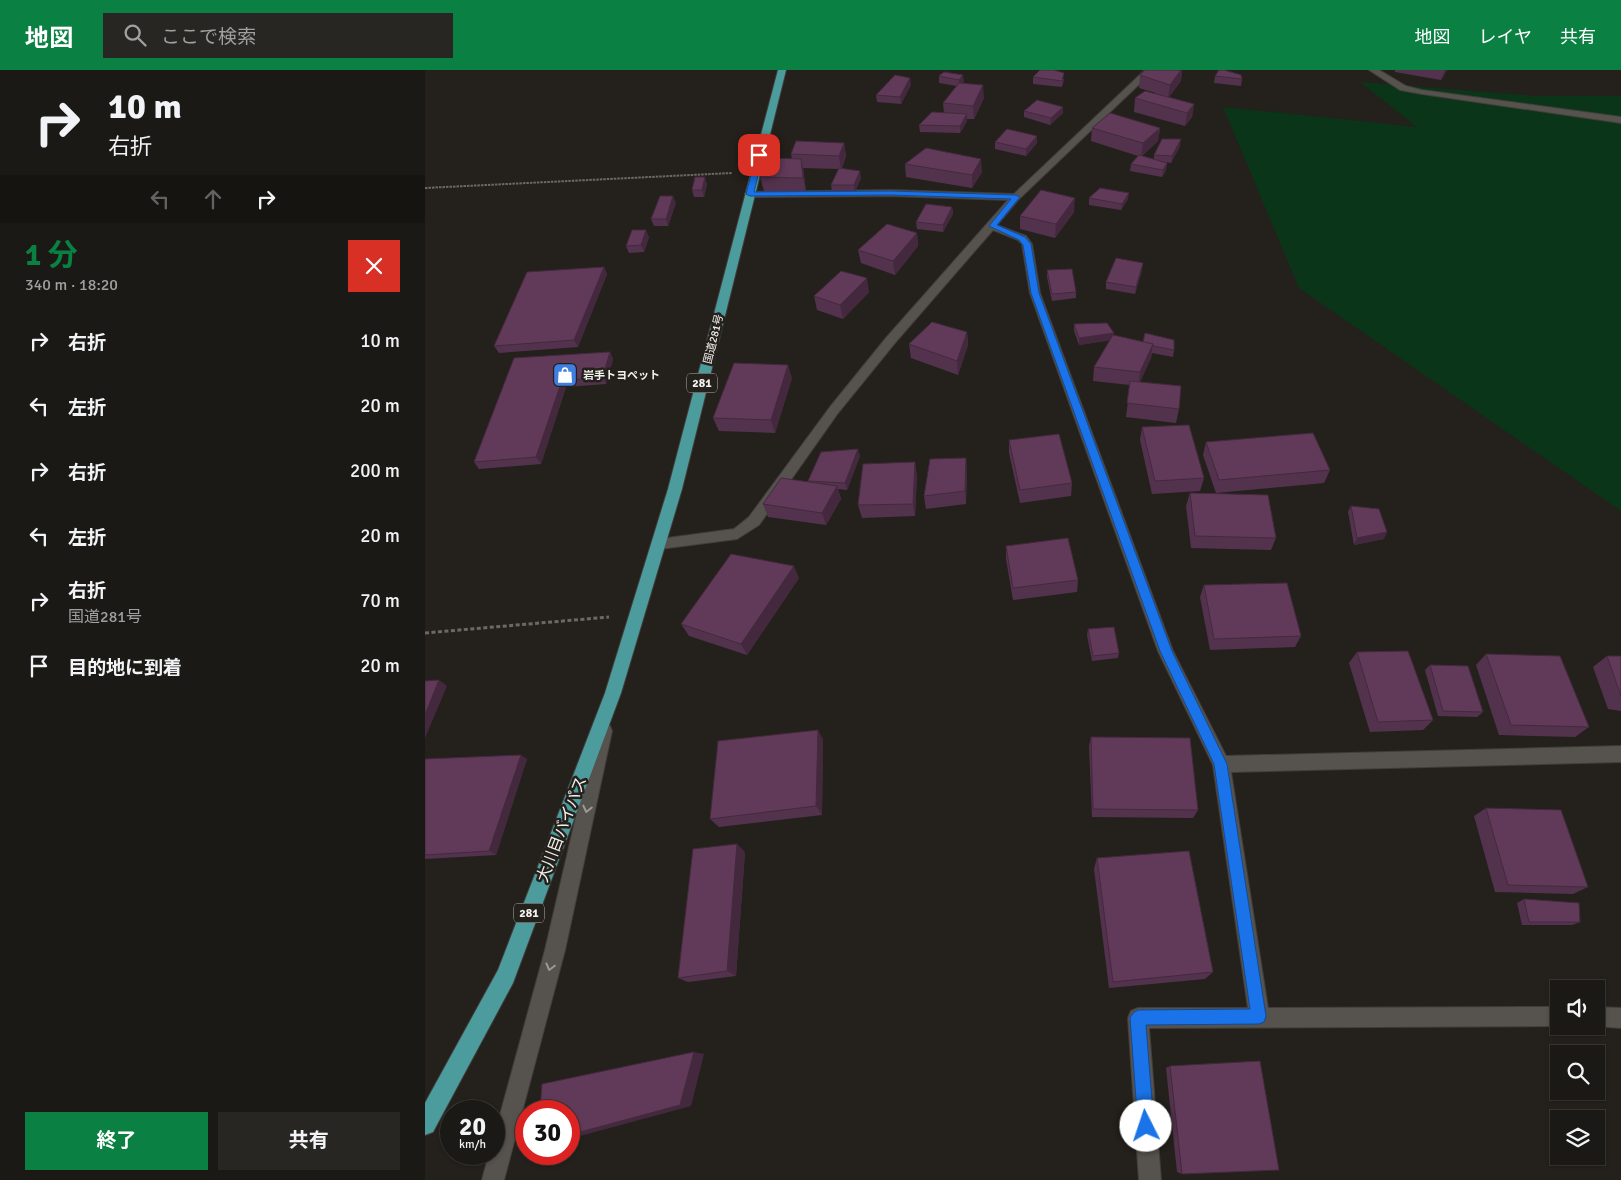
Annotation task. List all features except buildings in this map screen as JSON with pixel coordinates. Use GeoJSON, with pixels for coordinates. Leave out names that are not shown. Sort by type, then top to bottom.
{"type":"FeatureCollection","features":[{"type":"Feature","properties":{"kind":"highway","name":"国道281号"},"geometry":{"type":"LineString","coordinates":[[613,693],[660,544],[782,70]]}},
{"type":"Feature","properties":{"kind":"highway","name":"大川目バイパス"},"geometry":{"type":"LineString","coordinates":[[425,1124],[506,976],[613,693]]}},
{"type":"Feature","properties":{"kind":"street"},"geometry":{"type":"LineString","coordinates":[[660,544],[737,534],[754,521],[846,394],[1016,197],[1150,70]]}},
{"type":"Feature","properties":{"kind":"street"},"geometry":{"type":"LineString","coordinates":[[1373,70],[1403,88],[1421,92],[1621,120]]}},
{"type":"Feature","properties":{"kind":"street"},"geometry":{"type":"LineString","coordinates":[[750,194],[891,193],[1016,197]]}},
{"type":"Feature","properties":{"kind":"street"},"geometry":{"type":"LineString","coordinates":[[992,226],[1022,238],[1027,244],[1035,293],[1166,651],[1221,764],[1259,1016]]}},
{"type":"Feature","properties":{"kind":"street"},"geometry":{"type":"LineString","coordinates":[[493,1180],[555,950],[613,693]]}},
{"type":"Feature","properties":{"kind":"street"},"geometry":{"type":"LineString","coordinates":[[1221,764],[1621,754]]}},
{"type":"Feature","properties":{"kind":"street"},"geometry":{"type":"LineString","coordinates":[[1150,1180],[1138,1018],[1259,1016],[1550,1017]]}},
{"type":"Feature","properties":{"kind":"street"},"geometry":{"type":"LineString","coordinates":[[1605,1018],[1621,1018]]}},
{"type":"Feature","properties":{"kind":"path"},"geometry":{"type":"LineString","coordinates":[[425,188],[755,172]]}},
{"type":"Feature","properties":{"kind":"path"},"geometry":{"type":"LineString","coordinates":[[425,633],[637,615]]}},
{"type":"Feature","properties":{"kind":"green space"},"geometry":{"type":"Polygon","coordinates":[[[1360,82],[1535,96],[1621,96],[1621,511],[1299,288],[1223,107],[1417,127],[1360,82]]]}},
{"type":"Feature","properties":{"kind":"place","name":"岩手トヨペット"},"geometry":{"type":"Point","coordinates":[565,375]}},
{"type":"Feature","properties":{"kind":"route"},"geometry":{"type":"LineString","coordinates":[[759,155],[750,194],[891,193],[1016,197],[992,226],[1022,238],[1027,244],[1035,293],[1166,651],[1221,764],[1259,1016],[1138,1018],[1146,1126]]}}]}
